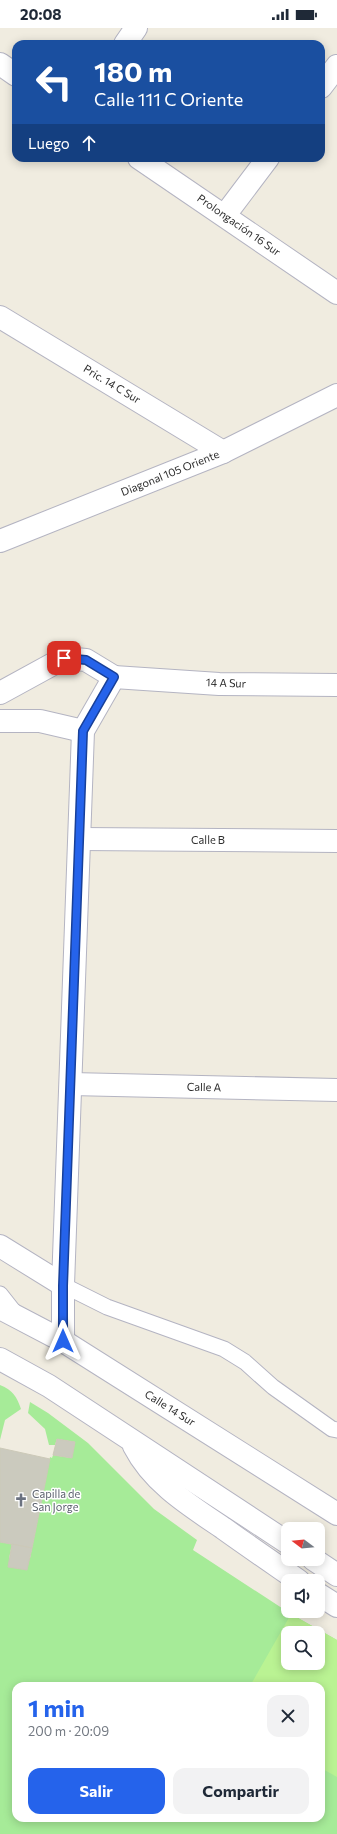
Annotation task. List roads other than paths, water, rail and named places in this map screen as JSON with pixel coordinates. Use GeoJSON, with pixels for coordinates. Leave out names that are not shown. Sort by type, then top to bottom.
{"type":"FeatureCollection","features":[{"type":"Feature","properties":{"kind":"street"},"geometry":{"type":"LineString","coordinates":[[128,40],[136,28]]}},
{"type":"Feature","properties":{"kind":"street"},"geometry":{"type":"LineString","coordinates":[[0,64],[12,72]]}},
{"type":"Feature","properties":{"kind":"street"},"geometry":{"type":"LineString","coordinates":[[325,82],[337,66]]}},
{"type":"Feature","properties":{"kind":"street","name":"Prolongación 16 Sur"},"geometry":{"type":"LineString","coordinates":[[146,162],[337,293]]}},
{"type":"Feature","properties":{"kind":"street"},"geometry":{"type":"LineString","coordinates":[[225,215],[265,162]]}},
{"type":"Feature","properties":{"kind":"street","name":"Pric. 14 C Sur"},"geometry":{"type":"LineString","coordinates":[[0,317],[223,452]]}},
{"type":"Feature","properties":{"kind":"street","name":"Diagonal 105 Oriente"},"geometry":{"type":"LineString","coordinates":[[0,541],[223,452],[337,395]]}},
{"type":"Feature","properties":{"kind":"street"},"geometry":{"type":"LineString","coordinates":[[0,693],[64,658],[86,660],[114,677],[83,731],[63,1286],[63,1341]]}},
{"type":"Feature","properties":{"kind":"street","name":"14 A Sur"},"geometry":{"type":"LineString","coordinates":[[114,677],[220,684],[337,685]]}},
{"type":"Feature","properties":{"kind":"street"},"geometry":{"type":"LineString","coordinates":[[0,721],[40,721],[83,731]]}},
{"type":"Feature","properties":{"kind":"street","name":"Calle B"},"geometry":{"type":"LineString","coordinates":[[80,839],[337,841]]}},
{"type":"Feature","properties":{"kind":"street","name":"Calle A"},"geometry":{"type":"LineString","coordinates":[[71,1084],[337,1090]]}},
{"type":"Feature","properties":{"kind":"street"},"geometry":{"type":"LineString","coordinates":[[0,1246],[63,1286]]}},
{"type":"Feature","properties":{"kind":"street","name":"Calle 14 Sur"},"geometry":{"type":"LineString","coordinates":[[9,1312],[63,1341],[337,1514]]}},
{"type":"Feature","properties":{"kind":"street"},"geometry":{"type":"LineString","coordinates":[[0,1359],[49,1386],[281,1537]]}},
{"type":"Feature","properties":{"kind":"street"},"geometry":{"type":"LineString","coordinates":[[131,1439],[142,1460],[156,1478],[194,1508],[288,1574]]}},
{"type":"Feature","properties":{"kind":"street"},"geometry":{"type":"LineString","coordinates":[[324,1566],[337,1575]]}},
{"type":"Feature","properties":{"kind":"street"},"geometry":{"type":"LineString","coordinates":[[325,1598],[337,1606]]}},
{"type":"Feature","properties":{"kind":"lane"},"geometry":{"type":"LineString","coordinates":[[63,1286],[107,1307],[224,1349],[245,1362],[273,1387],[332,1429],[337,1430]]}},
{"type":"Feature","properties":{"kind":"lane"},"geometry":{"type":"LineString","coordinates":[[0,1294],[9,1312]]}},
{"type":"Feature","properties":{"kind":"place","name":"Capilla de San Jorge"},"geometry":{"type":"Point","coordinates":[21,1500]}}]}
